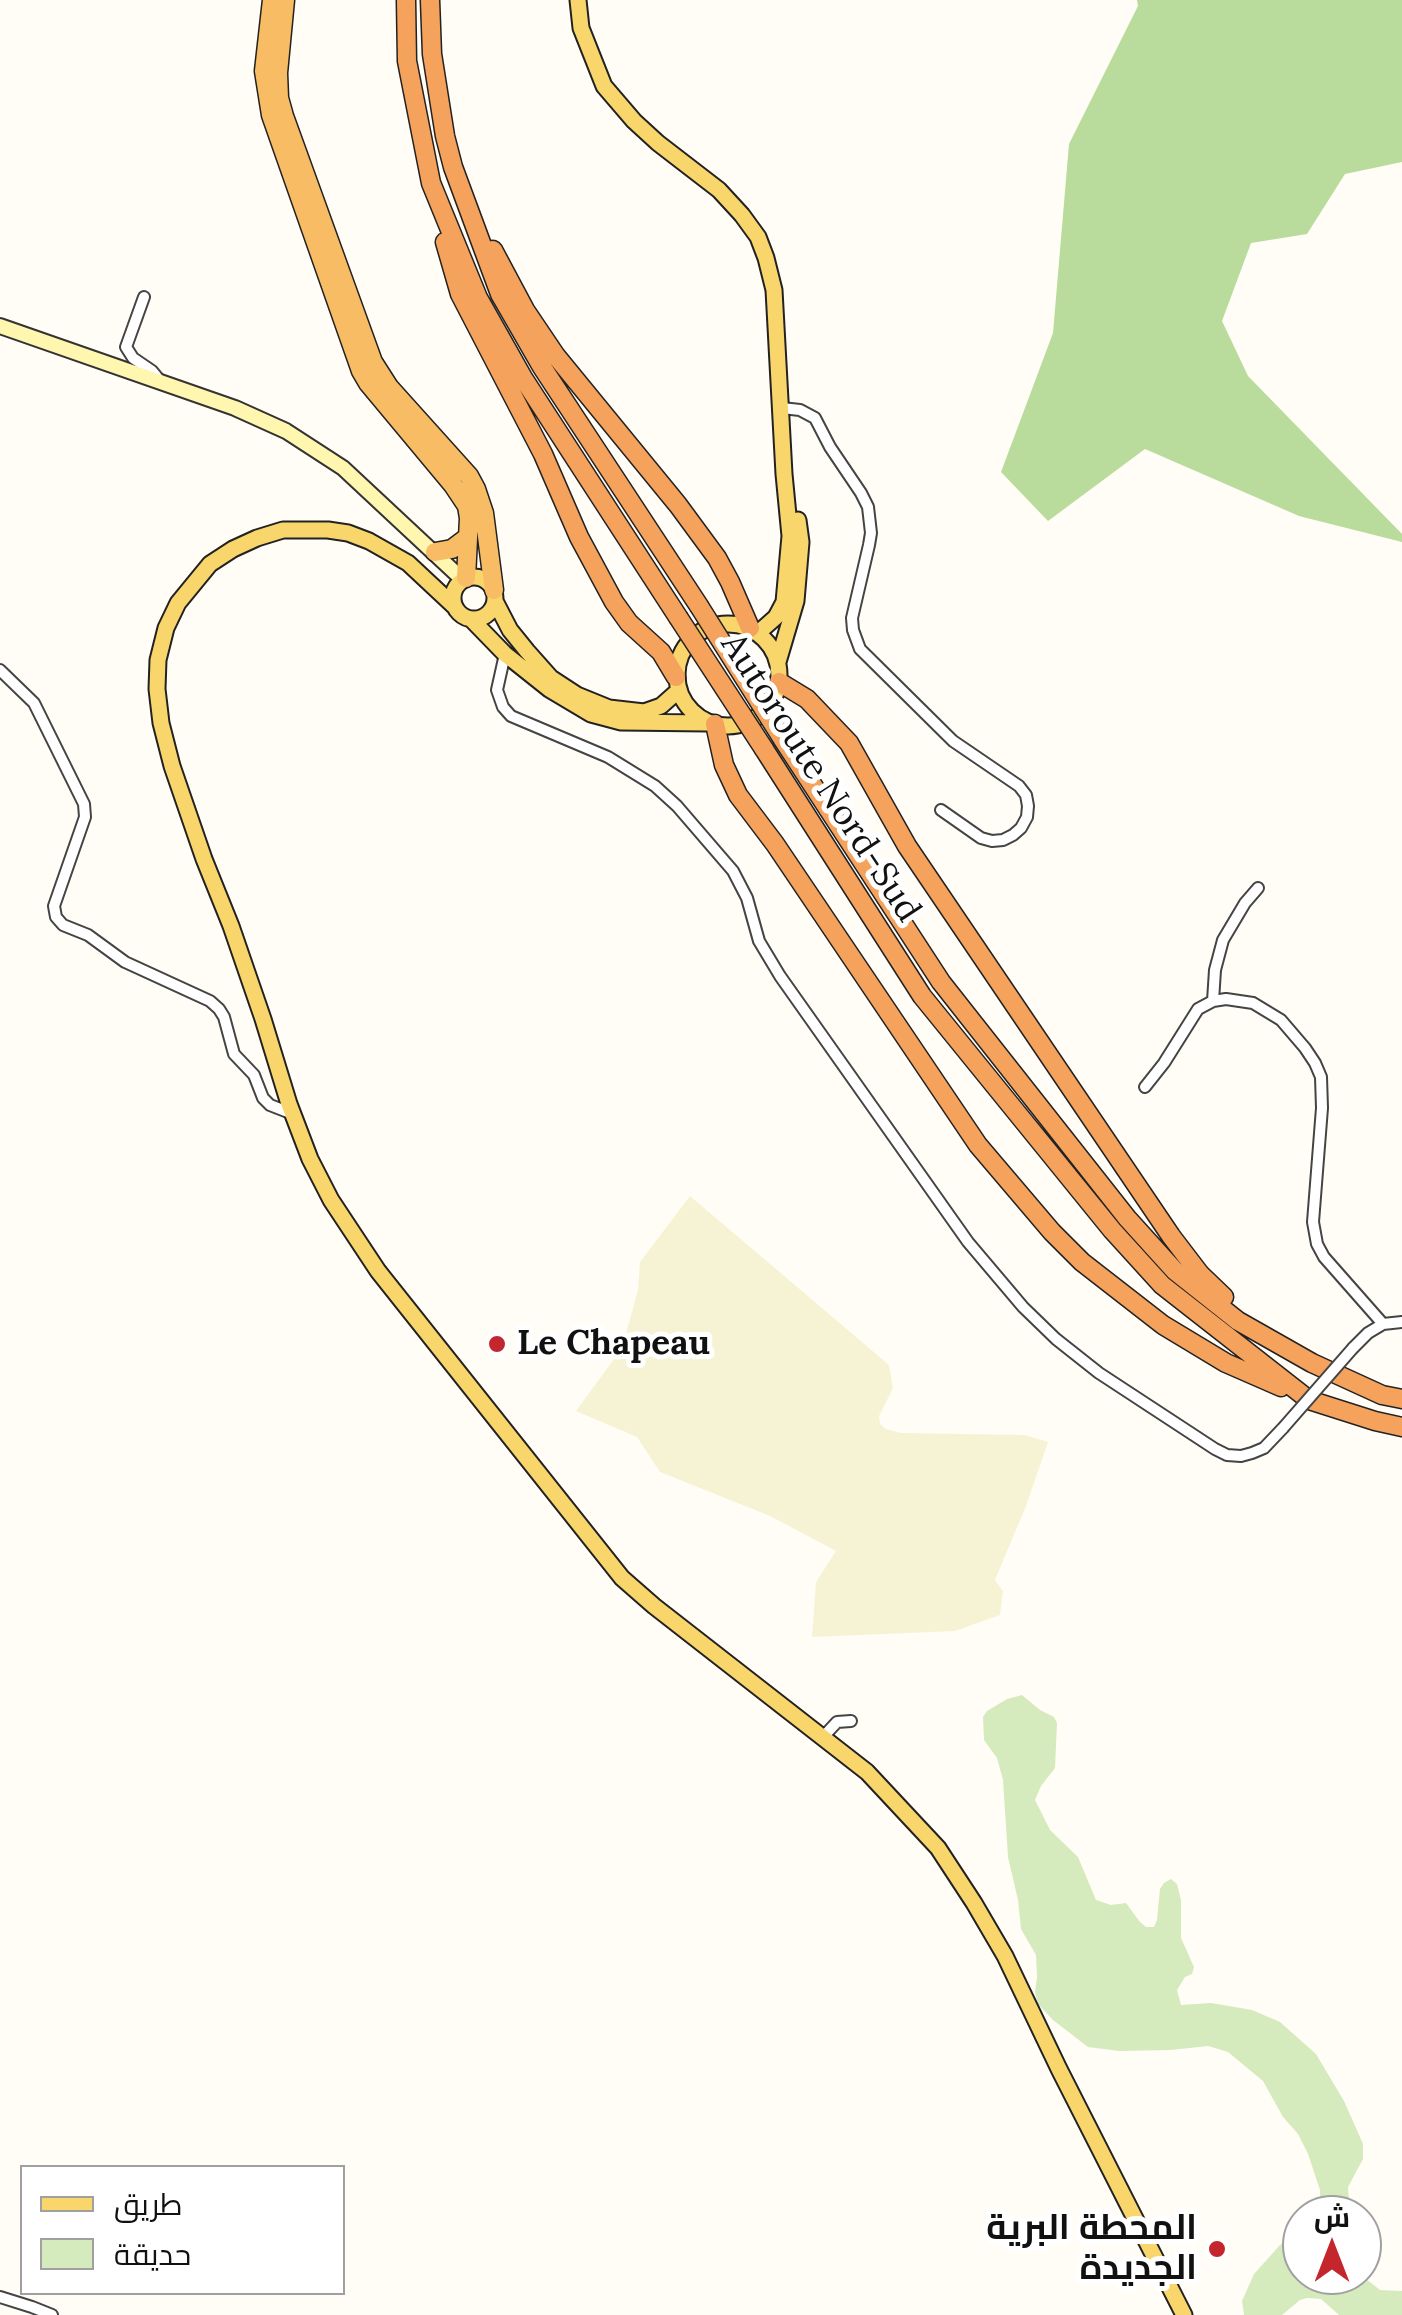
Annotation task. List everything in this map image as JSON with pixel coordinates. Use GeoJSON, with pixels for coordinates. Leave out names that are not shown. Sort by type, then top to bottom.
{"type":"FeatureCollection","features":[{"type":"Feature","properties":{"kind":"highway"},"geometry":{"type":"LineString","coordinates":[[272,0],[264,71],[271,115],[351,348],[368,383],[461,496],[469,518],[460,583]]}},
{"type":"Feature","properties":{"kind":"highway"},"geometry":{"type":"LineString","coordinates":[[285,0],[278,73],[290,134],[373,362],[389,387],[469,476],[476,489],[484,513],[494,596]]}},
{"type":"Feature","properties":{"kind":"highway","name":"Autoroute Nord-Sud"},"geometry":{"type":"LineString","coordinates":[[406,0],[408,61],[431,183],[478,298],[523,378],[922,996],[1112,1230],[1162,1285],[1309,1400],[1402,1427]]}},
{"type":"Feature","properties":{"kind":"highway","name":"Autoroute Nord-Sud"},"geometry":{"type":"LineString","coordinates":[[430,0],[432,54],[445,136],[500,294],[542,366],[940,982],[1127,1218],[1175,1271],[1238,1320],[1312,1363],[1402,1400]]}},
{"type":"Feature","properties":{"kind":"highway"},"geometry":{"type":"LineString","coordinates":[[453,168],[525,310],[556,356],[717,558],[754,630]]}},
{"type":"Feature","properties":{"kind":"highway"},"geometry":{"type":"LineString","coordinates":[[431,183],[460,294],[543,454],[579,537],[622,613],[661,652],[678,684]]}},
{"type":"Feature","properties":{"kind":"highway"},"geometry":{"type":"LineString","coordinates":[[435,552],[452,550],[468,536]]}},
{"type":"Feature","properties":{"kind":"highway"},"geometry":{"type":"LineString","coordinates":[[779,682],[807,699],[849,743],[907,846],[1200,1274],[1241,1314],[1312,1363]]}},
{"type":"Feature","properties":{"kind":"highway"},"geometry":{"type":"LineString","coordinates":[[713,724],[724,765],[738,795],[978,1145],[1052,1232],[1082,1262],[1163,1325],[1226,1363],[1309,1400]]}},
{"type":"Feature","properties":{"kind":"main road"},"geometry":{"type":"LineString","coordinates":[[578,0],[581,28],[604,86],[658,143],[719,190],[758,236],[766,258],[774,290],[790,536],[784,602],[776,616],[754,630]]}},
{"type":"Feature","properties":{"kind":"main road"},"geometry":{"type":"LineString","coordinates":[[0,326],[263,419],[311,446],[356,480],[435,552],[460,583]]}},
{"type":"Feature","properties":{"kind":"main road"},"geometry":{"type":"LineString","coordinates":[[782,408],[800,542],[796,601],[779,656],[777,692],[767,708],[752,720],[734,726],[607,720],[549,689],[505,654],[471,619],[461,615],[425,578],[386,549],[348,533],[295,529],[257,538],[234,549],[210,564],[193,582],[172,616],[158,660],[161,723],[172,766],[238,944],[293,1114],[331,1200],[378,1271],[622,1578],[867,1772],[938,1848],[1005,1956],[1184,2315]]}},
{"type":"Feature","properties":{"kind":"main road"},"geometry":{"type":"LineString","coordinates":[[425,578],[460,583],[482,579],[510,630],[552,678],[610,708],[644,712],[661,706],[678,684],[683,649],[696,634],[722,624],[754,630],[779,656],[807,699]]}},
{"type":"Feature","properties":{"kind":"main road"},"geometry":{"type":"LineString","coordinates":[[454,606],[460,583]]}},
{"type":"Feature","properties":{"kind":"main road"},"geometry":{"type":"LineString","coordinates":[[471,619],[487,615],[494,596]]}},
{"type":"Feature","properties":{"kind":"main road"},"geometry":{"type":"LineString","coordinates":[[678,684],[691,710],[713,724]]}},
{"type":"Feature","properties":{"kind":"street"},"geometry":{"type":"LineString","coordinates":[[144,296],[126,346],[133,358],[162,382]]}},
{"type":"Feature","properties":{"kind":"street"},"geometry":{"type":"LineString","coordinates":[[782,408],[800,410],[815,418],[868,507],[871,534],[852,618],[860,648],[953,740],[1020,786],[1028,806],[1022,828],[1013,836],[992,841],[981,838],[941,810]]}},
{"type":"Feature","properties":{"kind":"street"},"geometry":{"type":"LineString","coordinates":[[505,654],[497,690],[503,707],[512,716],[608,756],[656,786],[733,871],[747,898],[759,941],[780,976],[968,1242],[1022,1307],[1100,1373],[1214,1450],[1241,1456],[1264,1448],[1368,1333],[1383,1324],[1402,1322]]}},
{"type":"Feature","properties":{"kind":"street"},"geometry":{"type":"LineString","coordinates":[[0,670],[34,704],[84,804],[85,817],[54,906],[56,917],[125,962],[210,1001],[224,1018],[234,1054],[254,1076],[263,1098],[293,1114]]}},
{"type":"Feature","properties":{"kind":"street"},"geometry":{"type":"LineString","coordinates":[[1213,1001],[1220,950],[1233,922],[1258,888]]}},
{"type":"Feature","properties":{"kind":"street"},"geometry":{"type":"LineString","coordinates":[[1145,1087],[1198,1009],[1213,1001],[1253,1004],[1281,1020],[1315,1063],[1323,1093],[1314,1234],[1324,1258],[1383,1324]]}},
{"type":"Feature","properties":{"kind":"street"},"geometry":{"type":"LineString","coordinates":[[823,1737],[837,1722],[851,1720]]}},
{"type":"Feature","properties":{"kind":"street"},"geometry":{"type":"LineString","coordinates":[[0,2298],[52,2315]]}},
{"type":"Feature","properties":{"kind":"shaded area"},"geometry":{"type":"Polygon","coordinates":[[[690,1196],[889,1365],[893,1388],[879,1416],[886,1429],[901,1433],[1025,1435],[1048,1442],[995,1580],[1003,1591],[1000,1615],[955,1631],[812,1637],[816,1582],[836,1551],[770,1516],[660,1472],[637,1437],[576,1411],[622,1348],[638,1290],[640,1262],[690,1196]]]}},
{"type":"Feature","properties":{"kind":"green space"},"geometry":{"type":"Polygon","coordinates":[[[1137,0],[1402,0],[1402,162],[1345,174],[1307,234],[1251,243],[1222,321],[1248,376],[1402,534],[1402,542],[1299,516],[1145,449],[1048,521],[1001,472],[1053,333],[1069,144],[1138,6],[1137,0]]]}},
{"type":"Feature","properties":{"kind":"green space"},"geometry":{"type":"Polygon","coordinates":[[[1022,1695],[1057,1723],[1055,1768],[1035,1800],[1050,1830],[1078,1857],[1096,1900],[1111,1905],[1126,1903],[1140,1922],[1154,1927],[1160,1889],[1171,1879],[1177,1884],[1181,1938],[1194,1967],[1177,1990],[1181,2005],[1211,2003],[1252,2010],[1280,2022],[1316,2054],[1344,2101],[1363,2144],[1363,2159],[1348,2187],[1349,2195],[1320,2195],[1298,2134],[1283,2117],[1263,2081],[1228,2052],[1208,2046],[1119,2051],[1088,2047],[1038,2004],[1036,1955],[1021,1929],[1008,1857],[1003,1780],[997,1758],[984,1740],[983,1717],[1007,1699],[1022,1695]]]}},
{"type":"Feature","properties":{"kind":"green space"},"geometry":{"type":"Polygon","coordinates":[[[1280,2245],[1282,2295],[1382,2295],[1382,2290],[1402,2291],[1402,2315],[1339,2315],[1321,2299],[1307,2298],[1282,2315],[1244,2315],[1242,2301],[1254,2274],[1280,2245]]]}},
{"type":"Feature","properties":{"kind":"place","name":"Le Chapeau"},"geometry":{"type":"Point","coordinates":[497,1344]}},
{"type":"Feature","properties":{"kind":"place","name":"المحطة البرية الجديدة"},"geometry":{"type":"Point","coordinates":[1217,2249]}}]}
